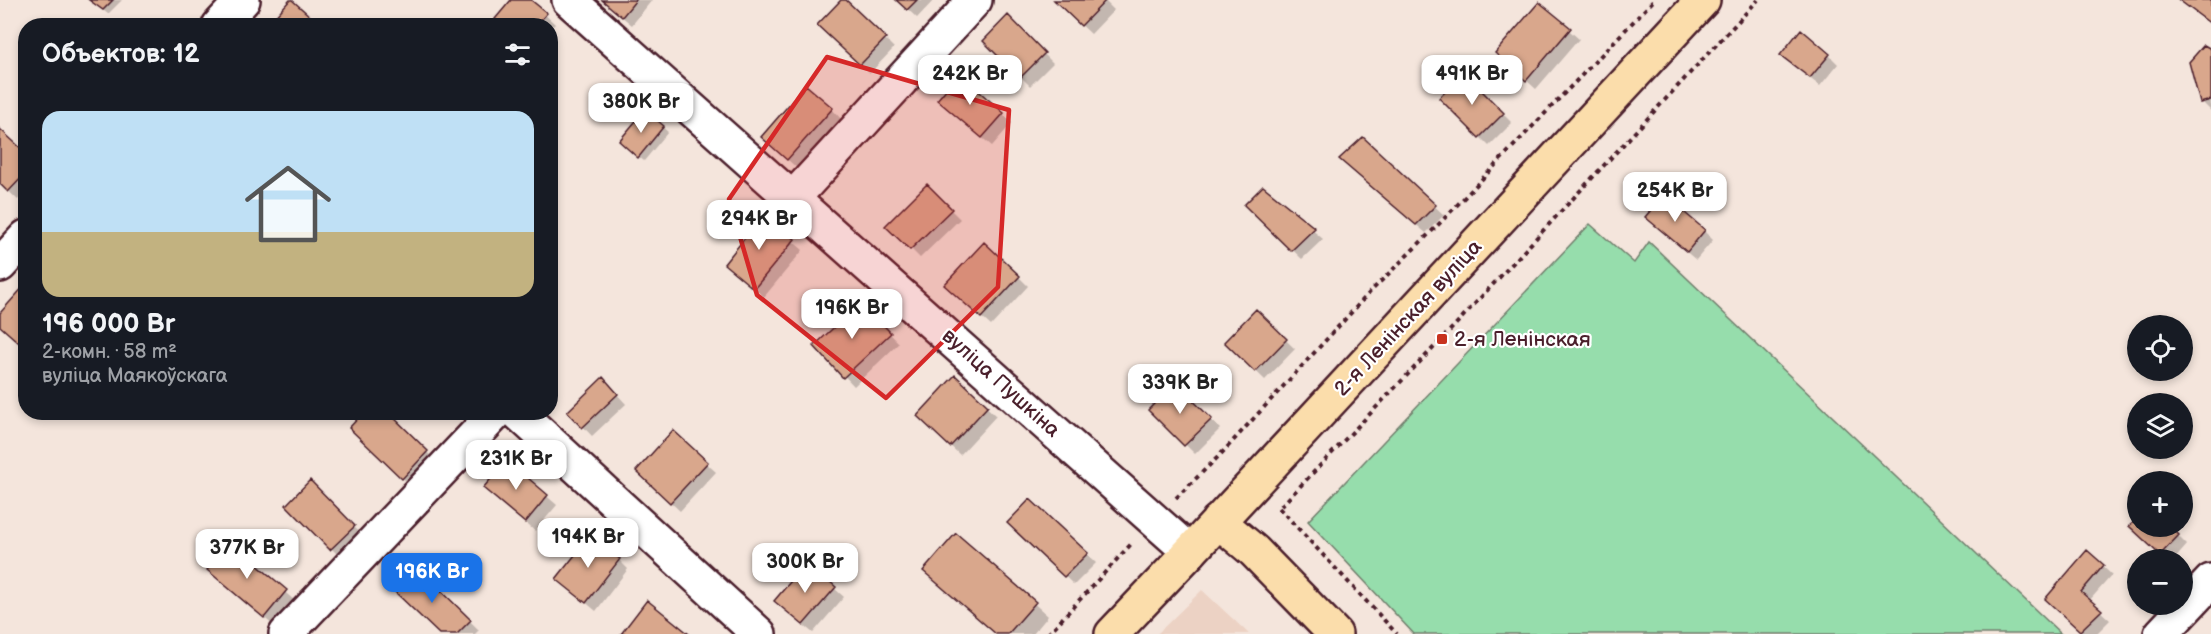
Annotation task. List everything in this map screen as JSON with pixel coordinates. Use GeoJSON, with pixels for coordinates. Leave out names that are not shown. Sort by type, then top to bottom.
{"type":"FeatureCollection","features":[{"type":"Feature","properties":{"kind":"main road","name":"2-я Ленінская вуліца"},"geometry":{"type":"LineString","coordinates":[[1112,634],[1703,0]]}},
{"type":"Feature","properties":{"kind":"main road"},"geometry":{"type":"LineString","coordinates":[[1218,521],[1254,551],[1335,634]]}},
{"type":"Feature","properties":{"kind":"street"},"geometry":{"type":"LineString","coordinates":[[226,18],[243,0]]}},
{"type":"Feature","properties":{"kind":"street","name":"вуліца Пушкіна"},"geometry":{"type":"LineString","coordinates":[[569,0],[1190,552]]}},
{"type":"Feature","properties":{"kind":"street"},"geometry":{"type":"LineString","coordinates":[[793,198],[975,0]]}},
{"type":"Feature","properties":{"kind":"street"},"geometry":{"type":"LineString","coordinates":[[0,265],[18,246]]}},
{"type":"Feature","properties":{"kind":"street"},"geometry":{"type":"LineString","coordinates":[[286,634],[489,420]]}},
{"type":"Feature","properties":{"kind":"street"},"geometry":{"type":"LineString","coordinates":[[527,420],[759,634]]}},
{"type":"Feature","properties":{"kind":"street"},"geometry":{"type":"LineString","coordinates":[[2161,634],[2211,581]]}},
{"type":"Feature","properties":{"kind":"path"},"geometry":{"type":"LineString","coordinates":[[1048,634],[1154,519],[1220,455],[1372,290],[1435,228],[1654,0]]}},
{"type":"Feature","properties":{"kind":"path"},"geometry":{"type":"LineString","coordinates":[[1244,544],[1442,339],[1758,0]]}},
{"type":"Feature","properties":{"kind":"path"},"geometry":{"type":"LineString","coordinates":[[1279,508],[1397,634]]}},
{"type":"Feature","properties":{"kind":"highlighted area"},"geometry":{"type":"Polygon","coordinates":[[[827,57],[1009,110],[998,287],[886,398],[757,295],[729,199],[827,57]]]}},
{"type":"Feature","properties":{"kind":"shaded area"},"geometry":{"type":"Polygon","coordinates":[[[1202,590],[1249,634],[1157,634],[1202,590]]]}},
{"type":"Feature","properties":{"kind":"green space"},"geometry":{"type":"Polygon","coordinates":[[[1590,224],[1634,263],[1649,242],[2061,634],[1414,634],[1308,521],[1590,224]]]}},
{"type":"Feature","properties":{"kind":"building"},"geometry":{"type":"Polygon","coordinates":[[[89,0],[113,0],[103,10],[89,0]]]}},
{"type":"Feature","properties":{"kind":"building"},"geometry":{"type":"Polygon","coordinates":[[[292,0],[312,18],[274,18],[292,0]]]}},
{"type":"Feature","properties":{"kind":"building"},"geometry":{"type":"Polygon","coordinates":[[[511,0],[531,0],[547,13],[543,18],[496,18],[511,0]]]}},
{"type":"Feature","properties":{"kind":"building"},"geometry":{"type":"Polygon","coordinates":[[[602,0],[636,0],[622,17],[602,0]]]}},
{"type":"Feature","properties":{"kind":"building"},"geometry":{"type":"Polygon","coordinates":[[[841,0],[846,0],[886,38],[860,65],[817,25],[841,0]]]}},
{"type":"Feature","properties":{"kind":"building"},"geometry":{"type":"Polygon","coordinates":[[[896,0],[917,0],[907,10],[896,0]]]}},
{"type":"Feature","properties":{"kind":"building"},"geometry":{"type":"Polygon","coordinates":[[[1054,0],[1106,0],[1081,26],[1054,0]]]}},
{"type":"Feature","properties":{"kind":"building"},"geometry":{"type":"Polygon","coordinates":[[[2179,0],[2211,0],[2211,24],[2179,0]]]}},
{"type":"Feature","properties":{"kind":"building"},"geometry":{"type":"Polygon","coordinates":[[[1539,2],[1571,28],[1526,81],[1495,53],[1539,2]]]}},
{"type":"Feature","properties":{"kind":"building"},"geometry":{"type":"Polygon","coordinates":[[[1008,15],[1045,53],[1020,78],[983,41],[1008,15]]]}},
{"type":"Feature","properties":{"kind":"building"},"geometry":{"type":"Polygon","coordinates":[[[1801,29],[1830,54],[1810,78],[1780,55],[1801,29]]]}},
{"type":"Feature","properties":{"kind":"building"},"geometry":{"type":"Polygon","coordinates":[[[2204,45],[2211,49],[2211,100],[2200,103],[2189,62],[2204,45]]]}},
{"type":"Feature","properties":{"kind":"building"},"geometry":{"type":"Polygon","coordinates":[[[1464,73],[1504,113],[1479,138],[1439,98],[1464,73]]]}},
{"type":"Feature","properties":{"kind":"building"},"geometry":{"type":"Polygon","coordinates":[[[959,74],[1004,113],[982,138],[937,100],[959,74]]]}},
{"type":"Feature","properties":{"kind":"building"},"geometry":{"type":"Polygon","coordinates":[[[806,85],[833,108],[787,160],[761,137],[806,85]]]}},
{"type":"Feature","properties":{"kind":"building"},"geometry":{"type":"Polygon","coordinates":[[[645,110],[664,126],[638,158],[619,141],[645,110]]]}},
{"type":"Feature","properties":{"kind":"building"},"geometry":{"type":"Polygon","coordinates":[[[0,129],[18,146],[18,181],[8,192],[0,184],[0,129]]]}},
{"type":"Feature","properties":{"kind":"building"},"geometry":{"type":"Polygon","coordinates":[[[1363,137],[1436,205],[1416,225],[1339,159],[1363,137]]]}},
{"type":"Feature","properties":{"kind":"building"},"geometry":{"type":"Polygon","coordinates":[[[927,184],[952,209],[910,250],[885,226],[927,184]]]}},
{"type":"Feature","properties":{"kind":"building"},"geometry":{"type":"Polygon","coordinates":[[[1263,186],[1315,228],[1291,251],[1244,205],[1263,186]]]}},
{"type":"Feature","properties":{"kind":"building"},"geometry":{"type":"Polygon","coordinates":[[[1664,195],[1705,230],[1687,252],[1645,217],[1664,195]]]}},
{"type":"Feature","properties":{"kind":"building"},"geometry":{"type":"Polygon","coordinates":[[[764,214],[795,239],[754,289],[724,264],[764,214]]]}},
{"type":"Feature","properties":{"kind":"building"},"geometry":{"type":"Polygon","coordinates":[[[984,242],[1020,276],[981,318],[944,285],[984,242]]]}},
{"type":"Feature","properties":{"kind":"building"},"geometry":{"type":"Polygon","coordinates":[[[18,293],[18,342],[0,326],[0,313],[18,293]]]}},
{"type":"Feature","properties":{"kind":"building"},"geometry":{"type":"Polygon","coordinates":[[[861,302],[891,333],[843,378],[814,346],[861,302]]]}},
{"type":"Feature","properties":{"kind":"building"},"geometry":{"type":"Polygon","coordinates":[[[1256,309],[1287,339],[1255,372],[1224,342],[1256,309]]]}},
{"type":"Feature","properties":{"kind":"building"},"geometry":{"type":"Polygon","coordinates":[[[955,375],[988,406],[950,447],[917,416],[955,375]]]}},
{"type":"Feature","properties":{"kind":"building"},"geometry":{"type":"Polygon","coordinates":[[[603,377],[618,394],[582,428],[567,412],[603,377]]]}},
{"type":"Feature","properties":{"kind":"building"},"geometry":{"type":"Polygon","coordinates":[[[1175,383],[1212,419],[1184,446],[1148,410],[1175,383]]]}},
{"type":"Feature","properties":{"kind":"building"},"geometry":{"type":"Polygon","coordinates":[[[356,420],[396,420],[428,451],[402,479],[349,428],[356,420]]]}},
{"type":"Feature","properties":{"kind":"building"},"geometry":{"type":"Polygon","coordinates":[[[673,430],[708,462],[670,503],[636,471],[673,430]]]}},
{"type":"Feature","properties":{"kind":"building"},"geometry":{"type":"Polygon","coordinates":[[[507,460],[548,495],[525,523],[483,488],[507,460]]]}},
{"type":"Feature","properties":{"kind":"building"},"geometry":{"type":"Polygon","coordinates":[[[310,480],[355,526],[330,550],[286,505],[310,480]]]}},
{"type":"Feature","properties":{"kind":"building"},"geometry":{"type":"Polygon","coordinates":[[[1030,499],[1088,553],[1064,577],[1007,523],[1030,499]]]}},
{"type":"Feature","properties":{"kind":"building"},"geometry":{"type":"Polygon","coordinates":[[[956,533],[1036,602],[1008,634],[996,634],[923,571],[956,533]]]}},
{"type":"Feature","properties":{"kind":"building"},"geometry":{"type":"Polygon","coordinates":[[[590,536],[620,559],[586,603],[556,579],[590,536]]]}},
{"type":"Feature","properties":{"kind":"building"},"geometry":{"type":"Polygon","coordinates":[[[2141,537],[2177,537],[2166,549],[2154,549],[2141,537]]]}},
{"type":"Feature","properties":{"kind":"building"},"geometry":{"type":"Polygon","coordinates":[[[231,543],[287,590],[264,618],[207,570],[231,543]]]}},
{"type":"Feature","properties":{"kind":"building"},"geometry":{"type":"Polygon","coordinates":[[[2087,550],[2104,565],[2081,592],[2102,610],[2080,631],[2045,599],[2087,550]]]}},
{"type":"Feature","properties":{"kind":"building"},"geometry":{"type":"Polygon","coordinates":[[[807,562],[836,587],[803,625],[774,601],[807,562]]]}},
{"type":"Feature","properties":{"kind":"building"},"geometry":{"type":"Polygon","coordinates":[[[417,567],[471,620],[457,634],[439,634],[394,591],[417,567]]]}},
{"type":"Feature","properties":{"kind":"building"},"geometry":{"type":"Polygon","coordinates":[[[647,600],[689,634],[621,634],[647,600]]]}},
{"type":"Feature","properties":{"kind":"place","name":"2-я Ленінская"},"geometry":{"type":"Point","coordinates":[1442,339]}}]}
